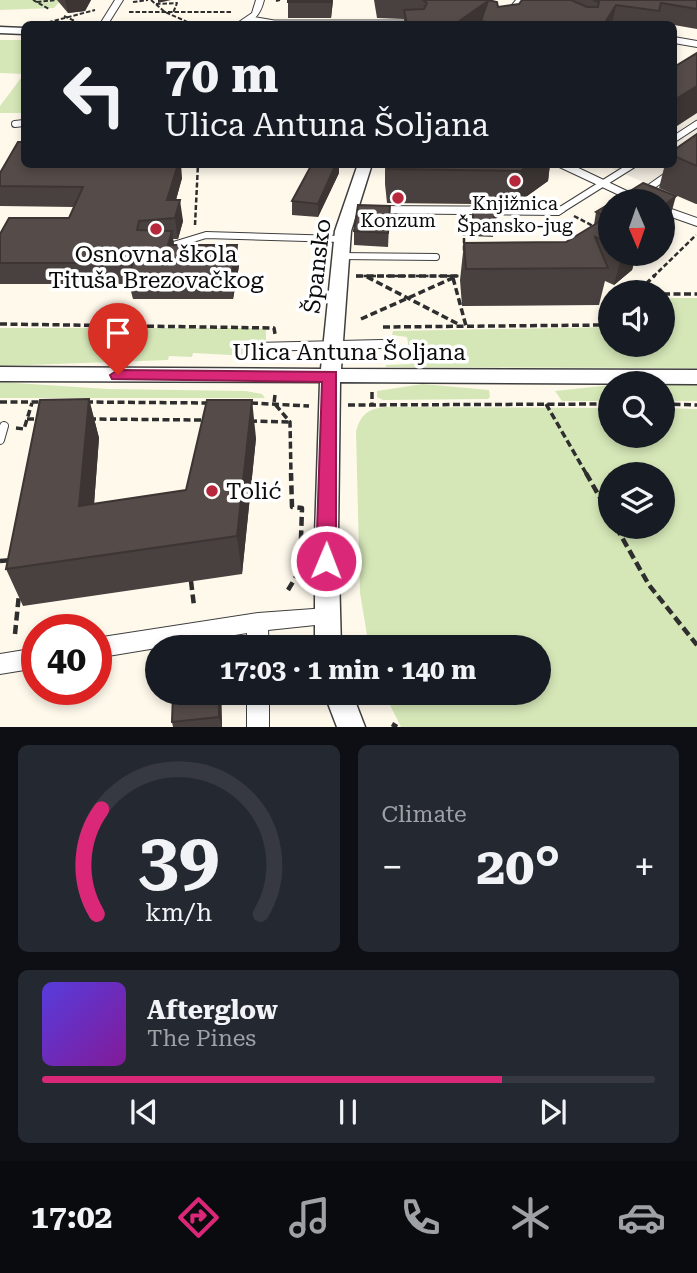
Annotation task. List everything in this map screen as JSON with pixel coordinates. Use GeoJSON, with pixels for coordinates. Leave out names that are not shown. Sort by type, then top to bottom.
{"type":"FeatureCollection","features":[{"type":"Feature","properties":{"kind":"street"},"geometry":{"type":"LineString","coordinates":[[106,21],[119,0]]}},
{"type":"Feature","properties":{"kind":"street"},"geometry":{"type":"LineString","coordinates":[[247,21],[251,19],[260,0]]}},
{"type":"Feature","properties":{"kind":"street"},"geometry":{"type":"LineString","coordinates":[[503,21],[521,0]]}},
{"type":"Feature","properties":{"kind":"street"},"geometry":{"type":"LineString","coordinates":[[0,30],[21,31]]}},
{"type":"Feature","properties":{"kind":"street"},"geometry":{"type":"LineString","coordinates":[[677,41],[697,44]]}},
{"type":"Feature","properties":{"kind":"street","name":"Špansko"},"geometry":{"type":"LineString","coordinates":[[328,635],[330,376],[339,247],[347,209],[363,168]]}},
{"type":"Feature","properties":{"kind":"street"},"geometry":{"type":"LineString","coordinates":[[568,168],[615,189]]}},
{"type":"Feature","properties":{"kind":"street"},"geometry":{"type":"LineString","coordinates":[[347,209],[561,210]]}},
{"type":"Feature","properties":{"kind":"street"},"geometry":{"type":"LineString","coordinates":[[676,215],[697,222]]}},
{"type":"Feature","properties":{"kind":"street","name":"Ulica Antuna Šoljana"},"geometry":{"type":"LineString","coordinates":[[0,374],[697,377]]}},
{"type":"Feature","properties":{"kind":"street"},"geometry":{"type":"LineString","coordinates":[[112,645],[258,622],[327,617]]}},
{"type":"Feature","properties":{"kind":"street"},"geometry":{"type":"LineString","coordinates":[[258,622],[258,635]]}},
{"type":"Feature","properties":{"kind":"street"},"geometry":{"type":"LineString","coordinates":[[0,664],[21,661]]}},
{"type":"Feature","properties":{"kind":"street"},"geometry":{"type":"LineString","coordinates":[[258,705],[258,727]]}},
{"type":"Feature","properties":{"kind":"street"},"geometry":{"type":"LineString","coordinates":[[343,705],[351,727]]}},
{"type":"Feature","properties":{"kind":"lane"},"geometry":{"type":"LineString","coordinates":[[251,19],[262,21]]}},
{"type":"Feature","properties":{"kind":"lane"},"geometry":{"type":"LineString","coordinates":[[15,124],[21,123]]}},
{"type":"Feature","properties":{"kind":"lane"},"geometry":{"type":"LineString","coordinates":[[677,137],[697,124]]}},
{"type":"Feature","properties":{"kind":"lane"},"geometry":{"type":"LineString","coordinates":[[561,210],[628,168]]}},
{"type":"Feature","properties":{"kind":"lane"},"geometry":{"type":"LineString","coordinates":[[652,189],[675,170]]}},
{"type":"Feature","properties":{"kind":"lane"},"geometry":{"type":"LineString","coordinates":[[156,247],[176,246],[206,236],[436,257]]}},
{"type":"Feature","properties":{"kind":"lane"},"geometry":{"type":"LineString","coordinates":[[255,347],[332,343],[382,344]]}},
{"type":"Feature","properties":{"kind":"lane"},"geometry":{"type":"LineString","coordinates":[[0,440],[4,426]]}},
{"type":"Feature","properties":{"kind":"path"},"geometry":{"type":"LineString","coordinates":[[33,0],[48,8],[55,0]]}},
{"type":"Feature","properties":{"kind":"path"},"geometry":{"type":"LineString","coordinates":[[37,2],[55,0]]}},
{"type":"Feature","properties":{"kind":"path"},"geometry":{"type":"LineString","coordinates":[[131,3],[150,0],[165,12]]}},
{"type":"Feature","properties":{"kind":"path"},"geometry":{"type":"LineString","coordinates":[[156,4],[175,2],[178,4],[173,13]]}},
{"type":"Feature","properties":{"kind":"path"},"geometry":{"type":"LineString","coordinates":[[49,21],[62,15],[95,10]]}},
{"type":"Feature","properties":{"kind":"path"},"geometry":{"type":"LineString","coordinates":[[127,12],[241,12]]}},
{"type":"Feature","properties":{"kind":"path"},"geometry":{"type":"LineString","coordinates":[[173,13],[187,21]]}},
{"type":"Feature","properties":{"kind":"path"},"geometry":{"type":"LineString","coordinates":[[62,15],[75,21]]}},
{"type":"Feature","properties":{"kind":"path"},"geometry":{"type":"LineString","coordinates":[[195,230],[198,168]]}},
{"type":"Feature","properties":{"kind":"path"},"geometry":{"type":"LineString","coordinates":[[465,210],[463,251],[466,256]]}},
{"type":"Feature","properties":{"kind":"path"},"geometry":{"type":"LineString","coordinates":[[561,210],[598,228]]}},
{"type":"Feature","properties":{"kind":"path"},"geometry":{"type":"LineString","coordinates":[[650,280],[697,234]]}},
{"type":"Feature","properties":{"kind":"path"},"geometry":{"type":"LineString","coordinates":[[351,276],[455,277],[467,276],[470,269]]}},
{"type":"Feature","properties":{"kind":"path"},"geometry":{"type":"LineString","coordinates":[[363,276],[463,326]]}},
{"type":"Feature","properties":{"kind":"path"},"geometry":{"type":"LineString","coordinates":[[361,319],[455,277]]}},
{"type":"Feature","properties":{"kind":"path"},"geometry":{"type":"LineString","coordinates":[[455,277],[463,326]]}},
{"type":"Feature","properties":{"kind":"path"},"geometry":{"type":"LineString","coordinates":[[675,294],[697,294]]}},
{"type":"Feature","properties":{"kind":"path"},"geometry":{"type":"LineString","coordinates":[[0,324],[274,328],[276,339]]}},
{"type":"Feature","properties":{"kind":"path"},"geometry":{"type":"LineString","coordinates":[[383,327],[598,325]]}},
{"type":"Feature","properties":{"kind":"path"},"geometry":{"type":"LineString","coordinates":[[372,392],[372,406]]}},
{"type":"Feature","properties":{"kind":"path"},"geometry":{"type":"LineString","coordinates":[[275,395],[274,403],[290,422],[292,507],[302,508],[300,570],[288,590]]}},
{"type":"Feature","properties":{"kind":"path"},"geometry":{"type":"LineString","coordinates":[[0,402],[46,402]]}},
{"type":"Feature","properties":{"kind":"path"},"geometry":{"type":"LineString","coordinates":[[4,426],[23,429],[32,402]]}},
{"type":"Feature","properties":{"kind":"path"},"geometry":{"type":"LineString","coordinates":[[72,402],[220,403]]}},
{"type":"Feature","properties":{"kind":"path"},"geometry":{"type":"LineString","coordinates":[[247,403],[293,406]]}},
{"type":"Feature","properties":{"kind":"path"},"geometry":{"type":"LineString","coordinates":[[546,404],[598,494]]}},
{"type":"Feature","properties":{"kind":"path"},"geometry":{"type":"LineString","coordinates":[[356,405],[598,404]]}},
{"type":"Feature","properties":{"kind":"path"},"geometry":{"type":"LineString","coordinates":[[675,404],[697,405]]}},
{"type":"Feature","properties":{"kind":"path"},"geometry":{"type":"LineString","coordinates":[[27,419],[40,419]]}},
{"type":"Feature","properties":{"kind":"path"},"geometry":{"type":"LineString","coordinates":[[78,419],[208,421]]}},
{"type":"Feature","properties":{"kind":"path"},"geometry":{"type":"LineString","coordinates":[[249,421],[290,422]]}},
{"type":"Feature","properties":{"kind":"path"},"geometry":{"type":"LineString","coordinates":[[623,539],[649,584],[697,645]]}},
{"type":"Feature","properties":{"kind":"path"},"geometry":{"type":"LineString","coordinates":[[0,561],[23,559]]}},
{"type":"Feature","properties":{"kind":"path"},"geometry":{"type":"LineString","coordinates":[[191,581],[194,606]]}},
{"type":"Feature","properties":{"kind":"path"},"geometry":{"type":"LineString","coordinates":[[15,634],[20,584]]}},
{"type":"Feature","properties":{"kind":"green space"},"geometry":{"type":"Polygon","coordinates":[[[0,0],[61,0],[54,8],[0,10],[0,0]]]}},
{"type":"Feature","properties":{"kind":"green space"},"geometry":{"type":"Polygon","coordinates":[[[0,40],[21,40],[21,74],[0,73],[0,40]]]}},
{"type":"Feature","properties":{"kind":"green space"},"geometry":{"type":"Polygon","coordinates":[[[21,78],[21,113],[0,113],[0,106],[21,78]]]}},
{"type":"Feature","properties":{"kind":"green space"},"geometry":{"type":"Polygon","coordinates":[[[675,298],[697,298],[697,368],[386,367],[411,364],[407,337],[392,335],[393,331],[598,327],[598,357],[675,357],[675,298]]]}},
{"type":"Feature","properties":{"kind":"green space"},"geometry":{"type":"Polygon","coordinates":[[[0,328],[247,328],[266,329],[266,340],[253,343],[249,356],[193,353],[192,357],[169,356],[168,360],[0,366],[0,328]]]}},
{"type":"Feature","properties":{"kind":"green space"},"geometry":{"type":"Polygon","coordinates":[[[0,382],[108,389],[246,391],[262,394],[265,398],[0,398],[0,382]]]}},
{"type":"Feature","properties":{"kind":"green space"},"geometry":{"type":"Polygon","coordinates":[[[423,384],[489,390],[490,397],[383,400],[377,397],[377,391],[423,384]]]}},
{"type":"Feature","properties":{"kind":"green space"},"geometry":{"type":"Polygon","coordinates":[[[675,385],[697,385],[697,401],[675,401],[675,385]]]}},
{"type":"Feature","properties":{"kind":"green space"},"geometry":{"type":"Polygon","coordinates":[[[598,386],[598,401],[562,401],[555,391],[598,386]]]}},
{"type":"Feature","properties":{"kind":"green space"},"geometry":{"type":"Polygon","coordinates":[[[384,407],[598,408],[598,448],[675,448],[675,408],[697,409],[697,727],[401,727],[390,705],[551,705],[551,635],[367,635],[360,593],[356,432],[365,414],[384,407]]]}},
{"type":"Feature","properties":{"kind":"shaded area"},"geometry":{"type":"Polygon","coordinates":[[[697,113],[697,159],[657,188],[611,168],[677,168],[677,162],[692,153],[677,146],[677,126],[697,113]]]}},
{"type":"Feature","properties":{"kind":"building"},"geometry":{"type":"Polygon","coordinates":[[[331,0],[331,2],[288,2],[331,0]]]}},
{"type":"Feature","properties":{"kind":"building"},"geometry":{"type":"Polygon","coordinates":[[[423,0],[488,0],[497,2],[498,7],[519,4],[522,0],[571,0],[587,7],[598,7],[599,2],[593,0],[697,0],[697,9],[661,3],[659,11],[616,5],[606,21],[481,21],[488,1],[459,21],[406,21],[404,10],[424,9],[427,3],[423,0]]]}},
{"type":"Feature","properties":{"kind":"building"},"geometry":{"type":"Polygon","coordinates":[[[697,53],[697,86],[677,98],[677,65],[697,53]]]}},
{"type":"Feature","properties":{"kind":"building"},"geometry":{"type":"Polygon","coordinates":[[[697,134],[697,166],[677,157],[677,148],[697,134]]]}},
{"type":"Feature","properties":{"kind":"building"},"geometry":{"type":"Polygon","coordinates":[[[18,142],[21,142],[21,168],[177,168],[167,200],[180,200],[175,218],[139,221],[137,230],[172,231],[168,245],[237,245],[231,278],[128,278],[133,263],[0,263],[0,234],[9,218],[69,218],[83,187],[0,186],[0,173],[18,142]]]}},
{"type":"Feature","properties":{"kind":"building"},"geometry":{"type":"Polygon","coordinates":[[[310,168],[334,168],[318,204],[292,201],[310,168]]]}},
{"type":"Feature","properties":{"kind":"building"},"geometry":{"type":"Polygon","coordinates":[[[388,168],[524,168],[521,171],[388,168]]]}},
{"type":"Feature","properties":{"kind":"building"},"geometry":{"type":"Polygon","coordinates":[[[643,183],[658,189],[633,189],[643,183]]]}},
{"type":"Feature","properties":{"kind":"building"},"geometry":{"type":"Polygon","coordinates":[[[473,203],[500,203],[494,207],[494,223],[473,222],[473,203]]]}},
{"type":"Feature","properties":{"kind":"building"},"geometry":{"type":"Polygon","coordinates":[[[358,205],[390,206],[388,233],[354,231],[358,205]]]}},
{"type":"Feature","properties":{"kind":"building"},"geometry":{"type":"Polygon","coordinates":[[[598,222],[598,238],[595,237],[598,244],[598,266],[608,268],[466,269],[464,243],[566,242],[598,222]]]}},
{"type":"Feature","properties":{"kind":"building"},"geometry":{"type":"Polygon","coordinates":[[[89,399],[79,506],[186,490],[207,400],[252,400],[237,536],[6,569],[40,400],[89,399]]]}},
{"type":"Feature","properties":{"kind":"building"},"geometry":{"type":"Polygon","coordinates":[[[173,705],[219,705],[219,717],[172,722],[173,705]]]}},
{"type":"Feature","properties":{"kind":"place","name":"Knjižnica Špansko-jug"},"geometry":{"type":"Point","coordinates":[515,181]}},
{"type":"Feature","properties":{"kind":"place","name":"Konzum"},"geometry":{"type":"Point","coordinates":[398,198]}},
{"type":"Feature","properties":{"kind":"place","name":"Osnovna škola Tituša Brezovačkog"},"geometry":{"type":"Point","coordinates":[156,229]}},
{"type":"Feature","properties":{"kind":"place","name":"Tolić"},"geometry":{"type":"Point","coordinates":[212,491]}},
{"type":"Feature","properties":{"kind":"route"},"geometry":{"type":"LineString","coordinates":[[118,375],[330,376],[326,561]]}}]}
